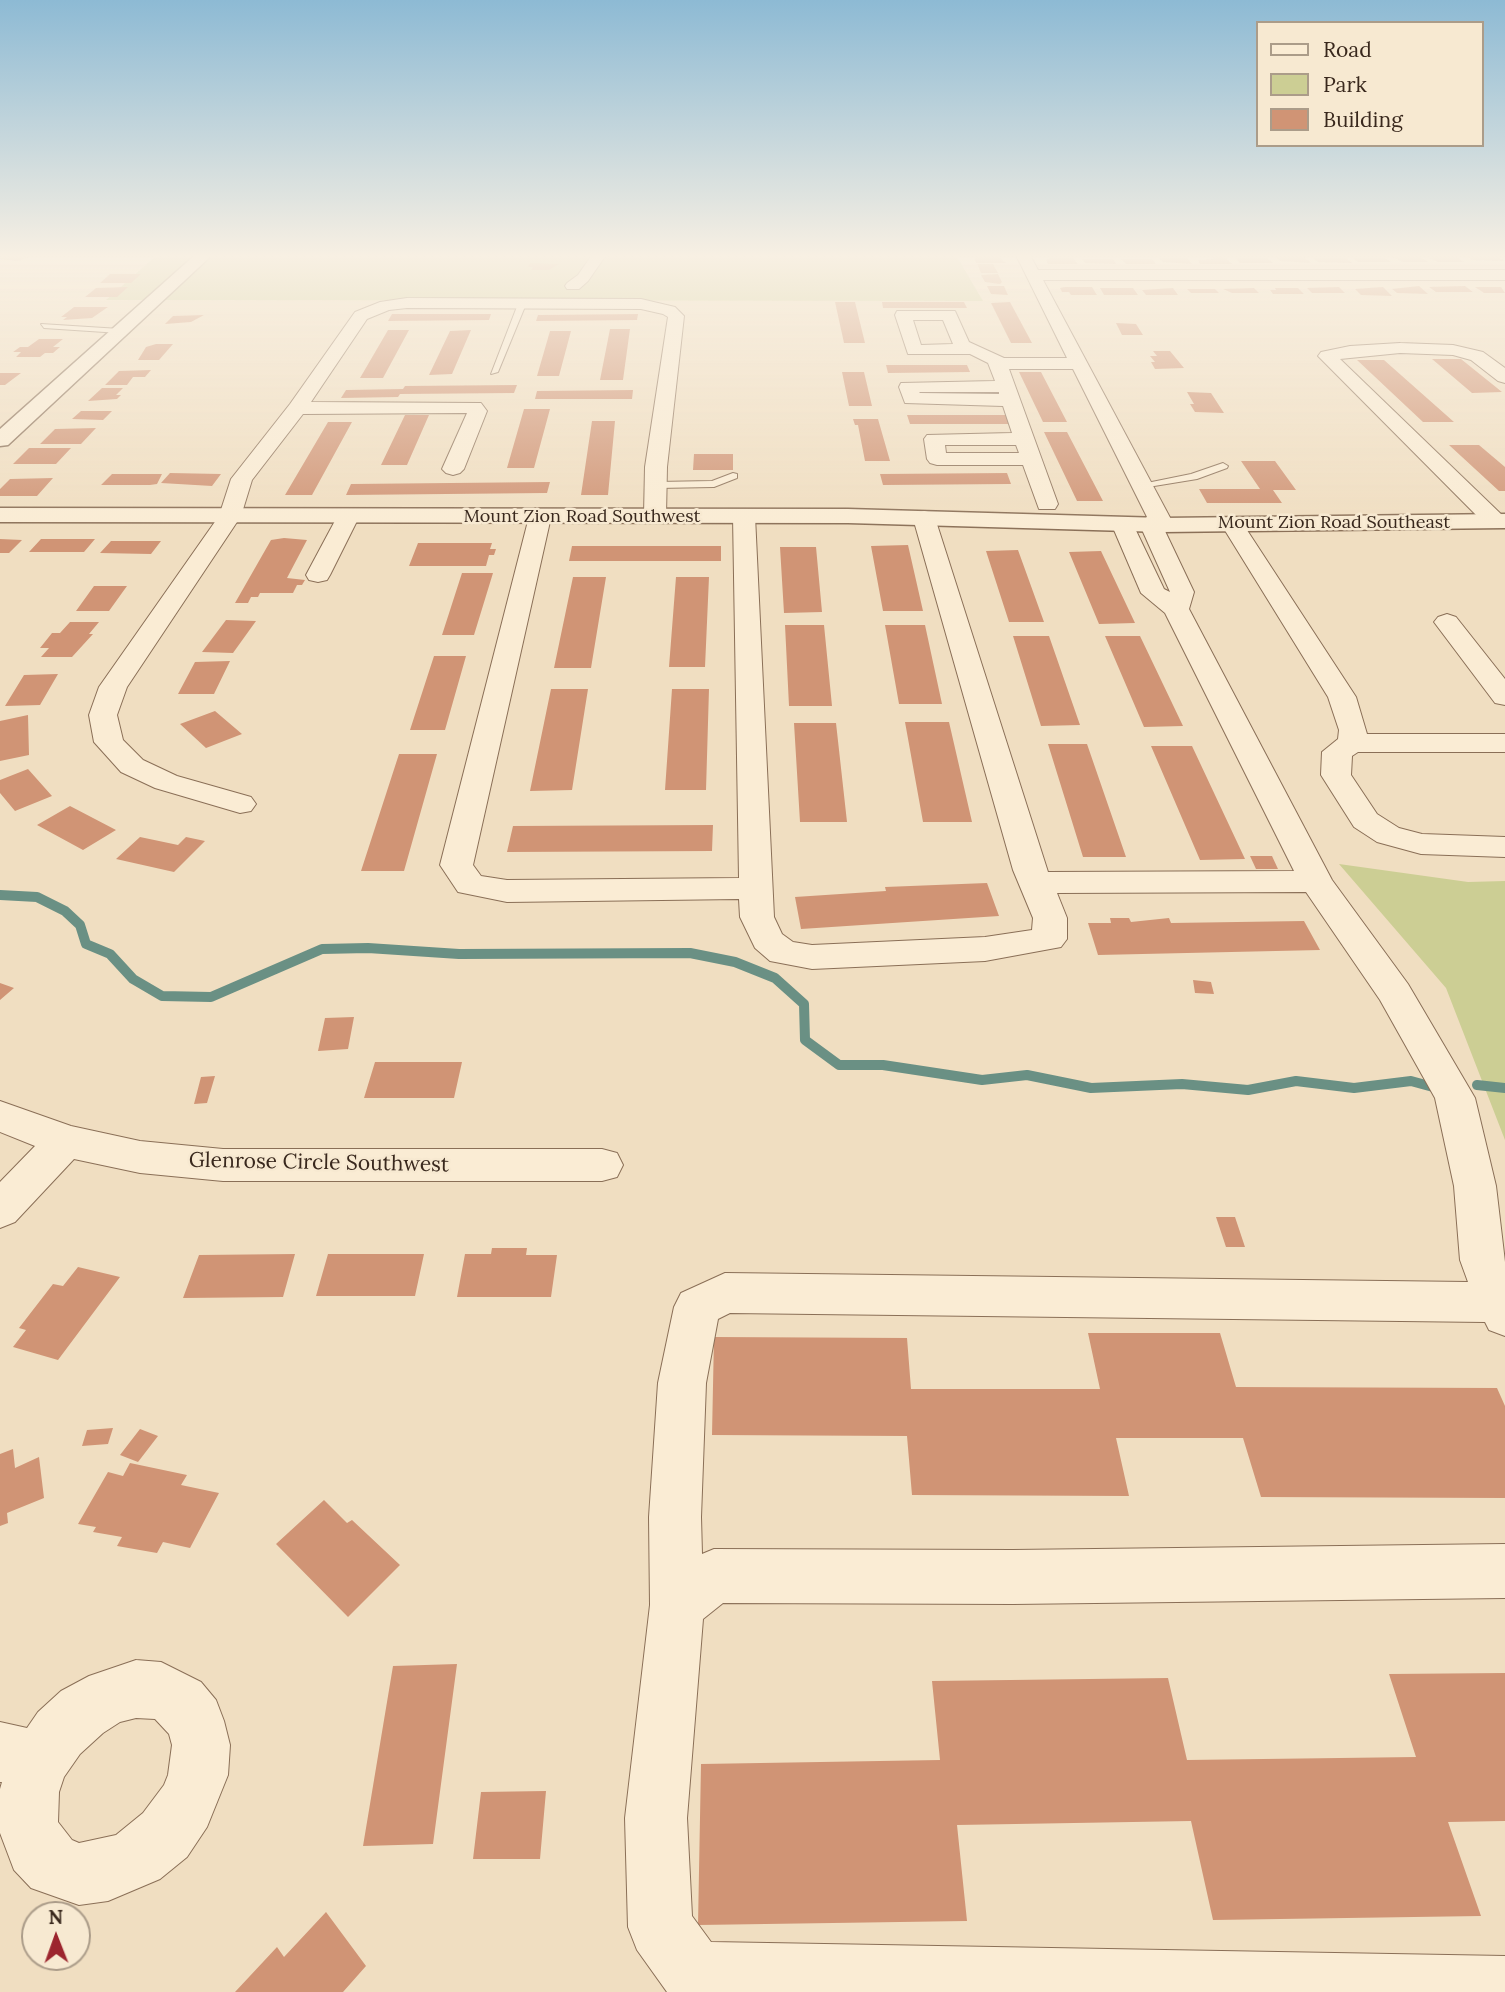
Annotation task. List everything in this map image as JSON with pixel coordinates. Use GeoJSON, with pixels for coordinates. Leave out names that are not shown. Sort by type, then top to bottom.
{"type":"FeatureCollection","features":[{"type":"Feature","properties":{"kind":"street"},"geometry":{"type":"LineString","coordinates":[[0,440],[101,348]]}},
{"type":"Feature","properties":{"kind":"street"},"geometry":{"type":"LineString","coordinates":[[240,804],[166,782],[132,766],[109,742],[103,715],[113,687],[230,516],[242,479],[339,348]]}},
{"type":"Feature","properties":{"kind":"street"},"geometry":{"type":"LineString","coordinates":[[655,516],[656,467],[672,348]]}},
{"type":"Feature","properties":{"kind":"street"},"geometry":{"type":"LineString","coordinates":[[1072,348],[1142,485],[1182,592],[1176,608]]}},
{"type":"Feature","properties":{"kind":"street"},"geometry":{"type":"LineString","coordinates":[[1500,521],[1469,497],[1327,356],[1350,351],[1400,348],[1453,350],[1477,356],[1505,377]]}},
{"type":"Feature","properties":{"kind":"street"},"geometry":{"type":"LineString","coordinates":[[972,349],[997,363],[1047,504]]}},
{"type":"Feature","properties":{"kind":"street"},"geometry":{"type":"LineString","coordinates":[[997,363],[1080,364]]}},
{"type":"Feature","properties":{"kind":"street"},"geometry":{"type":"LineString","coordinates":[[297,408],[474,407],[477,411],[453,469]]}},
{"type":"Feature","properties":{"kind":"street"},"geometry":{"type":"LineString","coordinates":[[1024,439],[934,439],[937,459],[1031,459]]}},
{"type":"Feature","properties":{"kind":"street"},"geometry":{"type":"LineString","coordinates":[[1469,497],[1505,497]]}},
{"type":"Feature","properties":{"kind":"street","name":"Mount Zion Road Southwest"},"geometry":{"type":"LineString","coordinates":[[0,515],[744,516],[1156,524]]}},
{"type":"Feature","properties":{"kind":"street"},"geometry":{"type":"LineString","coordinates":[[744,516],[757,917],[767,940],[783,953],[812,957],[985,949],[1049,939],[1050,918],[1036,883],[924,518]]}},
{"type":"Feature","properties":{"kind":"street"},"geometry":{"type":"LineString","coordinates":[[318,575],[348,517]]}},
{"type":"Feature","properties":{"kind":"street"},"geometry":{"type":"LineString","coordinates":[[540,517],[456,865],[470,885],[506,891],[755,888]]}},
{"type":"Feature","properties":{"kind":"street","name":"Mount Zion Road Southeast"},"geometry":{"type":"LineString","coordinates":[[1156,524],[1500,521]]}},
{"type":"Feature","properties":{"kind":"street"},"geometry":{"type":"LineString","coordinates":[[1122,523],[1153,593],[1176,608],[1316,880],[1350,933],[1395,993],[1455,1098],[1475,1186],[1482,1260],[1502,1309],[725,1293],[697,1307],[682,1383],[675,1517],[677,1605],[656,1818],[660,1927],[695,1975],[1505,1989]]}},
{"type":"Feature","properties":{"kind":"street"},"geometry":{"type":"LineString","coordinates":[[1232,524],[1246,547]]}},
{"type":"Feature","properties":{"kind":"street"},"geometry":{"type":"LineString","coordinates":[[1265,577],[1267,553],[1246,547],[1227,554],[1265,577],[1342,697],[1353,730],[1352,743]]}},
{"type":"Feature","properties":{"kind":"street"},"geometry":{"type":"LineString","coordinates":[[1447,622],[1504,694]]}},
{"type":"Feature","properties":{"kind":"street"},"geometry":{"type":"LineString","coordinates":[[1505,743],[1352,743],[1337,752],[1336,775],[1365,820],[1388,835],[1421,844],[1505,848]]}},
{"type":"Feature","properties":{"kind":"street"},"geometry":{"type":"LineString","coordinates":[[1036,883],[1316,880]]}},
{"type":"Feature","properties":{"kind":"street","name":"Glenrose Circle Southwest"},"geometry":{"type":"LineString","coordinates":[[0,1116],[66,1141],[140,1157],[223,1165],[602,1165]]}},
{"type":"Feature","properties":{"kind":"street"},"geometry":{"type":"LineString","coordinates":[[0,1210],[66,1141]]}},
{"type":"Feature","properties":{"kind":"street"},"geometry":{"type":"LineString","coordinates":[[677,1605],[714,1576],[1013,1577],[1505,1570]]}},
{"type":"Feature","properties":{"kind":"lane"},"geometry":{"type":"LineString","coordinates":[[494,372],[504,348]]}},
{"type":"Feature","properties":{"kind":"lane"},"geometry":{"type":"LineString","coordinates":[[1142,485],[1193,477],[1223,466]]}},
{"type":"Feature","properties":{"kind":"lane"},"geometry":{"type":"LineString","coordinates":[[657,485],[714,484],[733,477]]}},
{"type":"Feature","properties":{"kind":"green space"},"geometry":{"type":"Polygon","coordinates":[[[1339,864],[1468,882],[1505,881],[1505,1140],[1446,988],[1339,864]]]}},
{"type":"Feature","properties":{"kind":"building"},"geometry":{"type":"Polygon","coordinates":[[[19,348],[59,348],[40,357],[16,357],[21,352],[13,352],[19,348]]]}},
{"type":"Feature","properties":{"kind":"building"},"geometry":{"type":"Polygon","coordinates":[[[145,348],[170,348],[159,360],[138,360],[145,348]]]}},
{"type":"Feature","properties":{"kind":"building"},"geometry":{"type":"Polygon","coordinates":[[[378,348],[399,348],[383,378],[360,378],[378,348]]]}},
{"type":"Feature","properties":{"kind":"building"},"geometry":{"type":"Polygon","coordinates":[[[442,348],[463,348],[452,374],[429,375],[442,348]]]}},
{"type":"Feature","properties":{"kind":"building"},"geometry":{"type":"Polygon","coordinates":[[[545,348],[566,348],[559,376],[537,376],[545,348]]]}},
{"type":"Feature","properties":{"kind":"building"},"geometry":{"type":"Polygon","coordinates":[[[606,348],[627,348],[623,380],[600,380],[606,348]]]}},
{"type":"Feature","properties":{"kind":"building"},"geometry":{"type":"Polygon","coordinates":[[[1153,351],[1170,351],[1184,368],[1155,369],[1151,362],[1155,362],[1150,356],[1157,356],[1153,351]]]}},
{"type":"Feature","properties":{"kind":"building"},"geometry":{"type":"Polygon","coordinates":[[[1432,359],[1461,359],[1502,392],[1472,393],[1432,359]]]}},
{"type":"Feature","properties":{"kind":"building"},"geometry":{"type":"Polygon","coordinates":[[[1357,360],[1384,360],[1454,422],[1423,422],[1357,360]]]}},
{"type":"Feature","properties":{"kind":"building"},"geometry":{"type":"Polygon","coordinates":[[[886,365],[967,365],[970,372],[888,373],[886,365]]]}},
{"type":"Feature","properties":{"kind":"building"},"geometry":{"type":"Polygon","coordinates":[[[151,370],[145,377],[133,377],[127,385],[105,385],[119,371],[151,370]]]}},
{"type":"Feature","properties":{"kind":"building"},"geometry":{"type":"Polygon","coordinates":[[[842,372],[864,372],[872,406],[849,406],[842,372]]]}},
{"type":"Feature","properties":{"kind":"building"},"geometry":{"type":"Polygon","coordinates":[[[1019,372],[1041,372],[1067,422],[1043,422],[1019,372]]]}},
{"type":"Feature","properties":{"kind":"building"},"geometry":{"type":"Polygon","coordinates":[[[0,373],[21,373],[5,385],[0,385],[0,373]]]}},
{"type":"Feature","properties":{"kind":"building"},"geometry":{"type":"Polygon","coordinates":[[[517,385],[514,393],[400,394],[398,397],[341,398],[346,390],[403,389],[405,386],[517,385]]]}},
{"type":"Feature","properties":{"kind":"building"},"geometry":{"type":"Polygon","coordinates":[[[102,388],[123,388],[116,395],[121,395],[117,399],[88,401],[102,388]]]}},
{"type":"Feature","properties":{"kind":"building"},"geometry":{"type":"Polygon","coordinates":[[[633,390],[632,399],[535,399],[537,391],[633,390]]]}},
{"type":"Feature","properties":{"kind":"building"},"geometry":{"type":"Polygon","coordinates":[[[1187,392],[1211,393],[1224,413],[1195,412],[1187,392]]]}},
{"type":"Feature","properties":{"kind":"building"},"geometry":{"type":"Polygon","coordinates":[[[524,409],[550,409],[534,468],[507,468],[524,409]]]}},
{"type":"Feature","properties":{"kind":"building"},"geometry":{"type":"Polygon","coordinates":[[[81,411],[112,411],[103,420],[72,419],[81,411]]]}},
{"type":"Feature","properties":{"kind":"building"},"geometry":{"type":"Polygon","coordinates":[[[405,415],[429,415],[407,465],[381,465],[405,415]]]}},
{"type":"Feature","properties":{"kind":"building"},"geometry":{"type":"Polygon","coordinates":[[[907,415],[1007,415],[1011,424],[910,424],[907,415]]]}},
{"type":"Feature","properties":{"kind":"building"},"geometry":{"type":"Polygon","coordinates":[[[853,419],[878,419],[890,461],[865,461],[858,425],[855,425],[853,419]]]}},
{"type":"Feature","properties":{"kind":"building"},"geometry":{"type":"Polygon","coordinates":[[[592,421],[615,421],[608,495],[581,495],[592,421]]]}},
{"type":"Feature","properties":{"kind":"building"},"geometry":{"type":"Polygon","coordinates":[[[328,422],[352,422],[312,495],[285,495],[328,422]]]}},
{"type":"Feature","properties":{"kind":"building"},"geometry":{"type":"Polygon","coordinates":[[[96,428],[81,444],[40,444],[55,429],[96,428]]]}},
{"type":"Feature","properties":{"kind":"building"},"geometry":{"type":"Polygon","coordinates":[[[1044,432],[1067,432],[1103,501],[1077,501],[1044,432]]]}},
{"type":"Feature","properties":{"kind":"building"},"geometry":{"type":"Polygon","coordinates":[[[1449,445],[1479,445],[1505,467],[1505,491],[1499,491],[1449,445]]]}},
{"type":"Feature","properties":{"kind":"building"},"geometry":{"type":"Polygon","coordinates":[[[29,448],[71,448],[56,464],[13,464],[29,448]]]}},
{"type":"Feature","properties":{"kind":"building"},"geometry":{"type":"Polygon","coordinates":[[[694,454],[733,454],[733,470],[693,470],[694,454]]]}},
{"type":"Feature","properties":{"kind":"building"},"geometry":{"type":"Polygon","coordinates":[[[1241,461],[1275,461],[1296,490],[1273,490],[1282,503],[1207,503],[1199,489],[1260,489],[1241,461]]]}},
{"type":"Feature","properties":{"kind":"building"},"geometry":{"type":"Polygon","coordinates":[[[170,473],[221,474],[212,486],[161,483],[170,473]]]}},
{"type":"Feature","properties":{"kind":"building"},"geometry":{"type":"Polygon","coordinates":[[[1007,473],[1011,484],[883,485],[880,474],[1007,473]]]}},
{"type":"Feature","properties":{"kind":"building"},"geometry":{"type":"Polygon","coordinates":[[[112,474],[162,474],[157,484],[101,485],[112,474]]]}},
{"type":"Feature","properties":{"kind":"building"},"geometry":{"type":"Polygon","coordinates":[[[53,478],[37,496],[0,496],[0,489],[10,479],[53,478]]]}},
{"type":"Feature","properties":{"kind":"building"},"geometry":{"type":"Polygon","coordinates":[[[550,482],[547,493],[346,495],[351,484],[550,482]]]}},
{"type":"Feature","properties":{"kind":"building"},"geometry":{"type":"Polygon","coordinates":[[[0,539],[22,540],[9,553],[0,553],[0,539]]]}},
{"type":"Feature","properties":{"kind":"building"},"geometry":{"type":"Polygon","coordinates":[[[41,539],[95,539],[84,552],[29,552],[41,539]]]}},
{"type":"Feature","properties":{"kind":"building"},"geometry":{"type":"Polygon","coordinates":[[[271,540],[307,540],[287,578],[305,580],[302,585],[297,585],[293,593],[260,593],[258,597],[251,597],[248,603],[235,603],[271,540]]]}},
{"type":"Feature","properties":{"kind":"building"},"geometry":{"type":"Polygon","coordinates":[[[111,541],[161,541],[151,554],[100,553],[111,541]]]}},
{"type":"Feature","properties":{"kind":"building"},"geometry":{"type":"Polygon","coordinates":[[[418,543],[492,543],[490,549],[496,549],[494,555],[489,555],[486,566],[409,566],[418,543]]]}},
{"type":"Feature","properties":{"kind":"building"},"geometry":{"type":"Polygon","coordinates":[[[908,545],[923,611],[883,611],[871,546],[908,545]]]}},
{"type":"Feature","properties":{"kind":"building"},"geometry":{"type":"Polygon","coordinates":[[[572,546],[721,546],[721,561],[569,561],[572,546]]]}},
{"type":"Feature","properties":{"kind":"building"},"geometry":{"type":"Polygon","coordinates":[[[780,547],[816,547],[822,612],[784,613],[780,547]]]}},
{"type":"Feature","properties":{"kind":"building"},"geometry":{"type":"Polygon","coordinates":[[[1018,550],[1044,622],[1009,622],[986,551],[1018,550]]]}},
{"type":"Feature","properties":{"kind":"building"},"geometry":{"type":"Polygon","coordinates":[[[1101,551],[1135,623],[1099,624],[1069,552],[1101,551]]]}},
{"type":"Feature","properties":{"kind":"building"},"geometry":{"type":"Polygon","coordinates":[[[462,573],[493,573],[474,635],[442,635],[462,573]]]}},
{"type":"Feature","properties":{"kind":"building"},"geometry":{"type":"Polygon","coordinates":[[[573,577],[606,577],[591,668],[554,668],[573,577]]]}},
{"type":"Feature","properties":{"kind":"building"},"geometry":{"type":"Polygon","coordinates":[[[676,577],[709,577],[705,667],[669,667],[676,577]]]}},
{"type":"Feature","properties":{"kind":"building"},"geometry":{"type":"Polygon","coordinates":[[[94,586],[127,586],[109,611],[76,611],[94,586]]]}},
{"type":"Feature","properties":{"kind":"building"},"geometry":{"type":"Polygon","coordinates":[[[226,620],[256,621],[233,653],[202,652],[226,620]]]}},
{"type":"Feature","properties":{"kind":"building"},"geometry":{"type":"Polygon","coordinates":[[[70,622],[99,622],[89,634],[93,634],[72,657],[41,657],[49,648],[40,648],[52,633],[60,633],[70,622]]]}},
{"type":"Feature","properties":{"kind":"building"},"geometry":{"type":"Polygon","coordinates":[[[785,625],[824,625],[832,706],[789,706],[785,625]]]}},
{"type":"Feature","properties":{"kind":"building"},"geometry":{"type":"Polygon","coordinates":[[[885,625],[925,625],[942,704],[899,704],[885,625]]]}},
{"type":"Feature","properties":{"kind":"building"},"geometry":{"type":"Polygon","coordinates":[[[1013,636],[1049,636],[1080,725],[1041,726],[1013,636]]]}},
{"type":"Feature","properties":{"kind":"building"},"geometry":{"type":"Polygon","coordinates":[[[1105,636],[1140,636],[1183,726],[1144,727],[1105,636]]]}},
{"type":"Feature","properties":{"kind":"building"},"geometry":{"type":"Polygon","coordinates":[[[434,656],[466,656],[445,730],[410,730],[434,656]]]}},
{"type":"Feature","properties":{"kind":"building"},"geometry":{"type":"Polygon","coordinates":[[[230,661],[214,694],[178,694],[195,662],[230,661]]]}},
{"type":"Feature","properties":{"kind":"building"},"geometry":{"type":"Polygon","coordinates":[[[58,674],[40,705],[5,706],[24,675],[58,674]]]}},
{"type":"Feature","properties":{"kind":"building"},"geometry":{"type":"Polygon","coordinates":[[[551,689],[588,689],[572,790],[530,791],[551,689]]]}},
{"type":"Feature","properties":{"kind":"building"},"geometry":{"type":"Polygon","coordinates":[[[672,689],[709,689],[706,790],[665,790],[672,689]]]}},
{"type":"Feature","properties":{"kind":"building"},"geometry":{"type":"Polygon","coordinates":[[[215,711],[242,734],[206,748],[180,724],[215,711]]]}},
{"type":"Feature","properties":{"kind":"building"},"geometry":{"type":"Polygon","coordinates":[[[28,715],[29,755],[0,761],[0,721],[28,715]]]}},
{"type":"Feature","properties":{"kind":"building"},"geometry":{"type":"Polygon","coordinates":[[[905,722],[949,722],[972,822],[923,822],[905,722]]]}},
{"type":"Feature","properties":{"kind":"building"},"geometry":{"type":"Polygon","coordinates":[[[794,723],[836,723],[847,822],[800,822],[794,723]]]}},
{"type":"Feature","properties":{"kind":"building"},"geometry":{"type":"Polygon","coordinates":[[[1048,744],[1087,744],[1126,857],[1083,857],[1048,744]]]}},
{"type":"Feature","properties":{"kind":"building"},"geometry":{"type":"Polygon","coordinates":[[[1151,746],[1192,746],[1245,859],[1200,860],[1151,746]]]}},
{"type":"Feature","properties":{"kind":"building"},"geometry":{"type":"Polygon","coordinates":[[[399,754],[437,754],[404,871],[361,871],[399,754]]]}},
{"type":"Feature","properties":{"kind":"building"},"geometry":{"type":"Polygon","coordinates":[[[28,769],[52,796],[15,811],[0,793],[0,780],[28,769]]]}},
{"type":"Feature","properties":{"kind":"building"},"geometry":{"type":"Polygon","coordinates":[[[70,806],[116,830],[83,850],[37,825],[70,806]]]}},
{"type":"Feature","properties":{"kind":"building"},"geometry":{"type":"Polygon","coordinates":[[[713,825],[712,851],[507,852],[513,826],[713,825]]]}},
{"type":"Feature","properties":{"kind":"building"},"geometry":{"type":"Polygon","coordinates":[[[140,837],[178,845],[186,837],[205,841],[174,872],[116,859],[140,837]]]}},
{"type":"Feature","properties":{"kind":"building"},"geometry":{"type":"Polygon","coordinates":[[[1250,856],[1272,856],[1278,869],[1256,869],[1250,856]]]}},
{"type":"Feature","properties":{"kind":"building"},"geometry":{"type":"Polygon","coordinates":[[[987,883],[999,916],[801,929],[795,897],[886,891],[885,887],[987,883]]]}},
{"type":"Feature","properties":{"kind":"building"},"geometry":{"type":"Polygon","coordinates":[[[1110,918],[1129,918],[1131,922],[1169,918],[1171,923],[1304,921],[1320,950],[1098,955],[1088,923],[1111,923],[1110,918]]]}},
{"type":"Feature","properties":{"kind":"building"},"geometry":{"type":"Polygon","coordinates":[[[1193,980],[1211,982],[1214,994],[1195,993],[1193,980]]]}},
{"type":"Feature","properties":{"kind":"building"},"geometry":{"type":"Polygon","coordinates":[[[0,983],[14,988],[0,1000],[0,983]]]}},
{"type":"Feature","properties":{"kind":"building"},"geometry":{"type":"Polygon","coordinates":[[[354,1017],[348,1049],[318,1051],[325,1018],[354,1017]]]}},
{"type":"Feature","properties":{"kind":"building"},"geometry":{"type":"Polygon","coordinates":[[[375,1062],[462,1062],[454,1098],[364,1098],[375,1062]]]}},
{"type":"Feature","properties":{"kind":"building"},"geometry":{"type":"Polygon","coordinates":[[[215,1076],[207,1103],[194,1104],[201,1077],[215,1076]]]}},
{"type":"Feature","properties":{"kind":"building"},"geometry":{"type":"Polygon","coordinates":[[[1216,1217],[1235,1217],[1245,1247],[1226,1247],[1216,1217]]]}},
{"type":"Feature","properties":{"kind":"building"},"geometry":{"type":"Polygon","coordinates":[[[492,1248],[527,1248],[526,1255],[557,1255],[551,1297],[457,1297],[465,1254],[491,1254],[492,1248]]]}},
{"type":"Feature","properties":{"kind":"building"},"geometry":{"type":"Polygon","coordinates":[[[295,1254],[283,1297],[183,1298],[199,1255],[295,1254]]]}},
{"type":"Feature","properties":{"kind":"building"},"geometry":{"type":"Polygon","coordinates":[[[328,1254],[424,1254],[415,1296],[316,1296],[328,1254]]]}},
{"type":"Feature","properties":{"kind":"building"},"geometry":{"type":"Polygon","coordinates":[[[78,1267],[120,1277],[58,1360],[13,1347],[26,1330],[19,1328],[53,1284],[63,1286],[78,1267]]]}},
{"type":"Feature","properties":{"kind":"building"},"geometry":{"type":"Polygon","coordinates":[[[1088,1333],[1220,1333],[1236,1387],[1497,1388],[1505,1406],[1505,1498],[1261,1497],[1243,1438],[1116,1438],[1129,1496],[912,1495],[907,1436],[712,1435],[714,1337],[907,1338],[911,1389],[1100,1389],[1088,1333]]]}},
{"type":"Feature","properties":{"kind":"building"},"geometry":{"type":"Polygon","coordinates":[[[113,1428],[108,1444],[82,1446],[87,1430],[113,1428]]]}},
{"type":"Feature","properties":{"kind":"building"},"geometry":{"type":"Polygon","coordinates":[[[140,1429],[158,1436],[138,1462],[120,1455],[140,1429]]]}},
{"type":"Feature","properties":{"kind":"building"},"geometry":{"type":"Polygon","coordinates":[[[13,1449],[15,1468],[39,1457],[44,1498],[7,1513],[8,1523],[0,1526],[0,1454],[13,1449]]]}},
{"type":"Feature","properties":{"kind":"building"},"geometry":{"type":"Polygon","coordinates":[[[130,1463],[187,1475],[181,1485],[219,1493],[190,1548],[163,1542],[157,1553],[117,1546],[122,1537],[93,1532],[96,1527],[78,1524],[108,1472],[123,1476],[130,1463]]]}},
{"type":"Feature","properties":{"kind":"building"},"geometry":{"type":"Polygon","coordinates":[[[324,1500],[347,1523],[352,1520],[400,1565],[348,1617],[276,1544],[324,1500]]]}},
{"type":"Feature","properties":{"kind":"building"},"geometry":{"type":"Polygon","coordinates":[[[457,1664],[433,1844],[363,1846],[393,1666],[457,1664]]]}},
{"type":"Feature","properties":{"kind":"building"},"geometry":{"type":"Polygon","coordinates":[[[1505,1673],[1505,1821],[1448,1822],[1481,1916],[1213,1920],[1191,1821],[957,1825],[967,1921],[698,1925],[701,1764],[940,1760],[932,1681],[1168,1678],[1187,1760],[1416,1757],[1389,1674],[1505,1673]]]}},
{"type":"Feature","properties":{"kind":"building"},"geometry":{"type":"Polygon","coordinates":[[[546,1791],[540,1859],[473,1859],[481,1792],[546,1791]]]}},
{"type":"Feature","properties":{"kind":"building"},"geometry":{"type":"Polygon","coordinates":[[[326,1912],[366,1966],[343,1992],[235,1992],[277,1947],[284,1957],[326,1912]]]}},
{"type":"Feature","properties":{"kind":"waterway"},"geometry":{"type":"LineString","coordinates":[[0,895],[37,897],[65,911],[80,925],[86,944],[110,954],[133,979],[162,996],[211,997],[322,949],[368,948],[459,954],[690,953],[735,962],[775,978],[804,1004],[805,1040],[839,1065],[883,1065],[982,1080],[1027,1075],[1091,1088],[1182,1084],[1248,1090],[1296,1081],[1354,1088],[1411,1081],[1433,1087]]}},
{"type":"Feature","properties":{"kind":"waterway"},"geometry":{"type":"LineString","coordinates":[[1477,1085],[1505,1088]]}}]}
